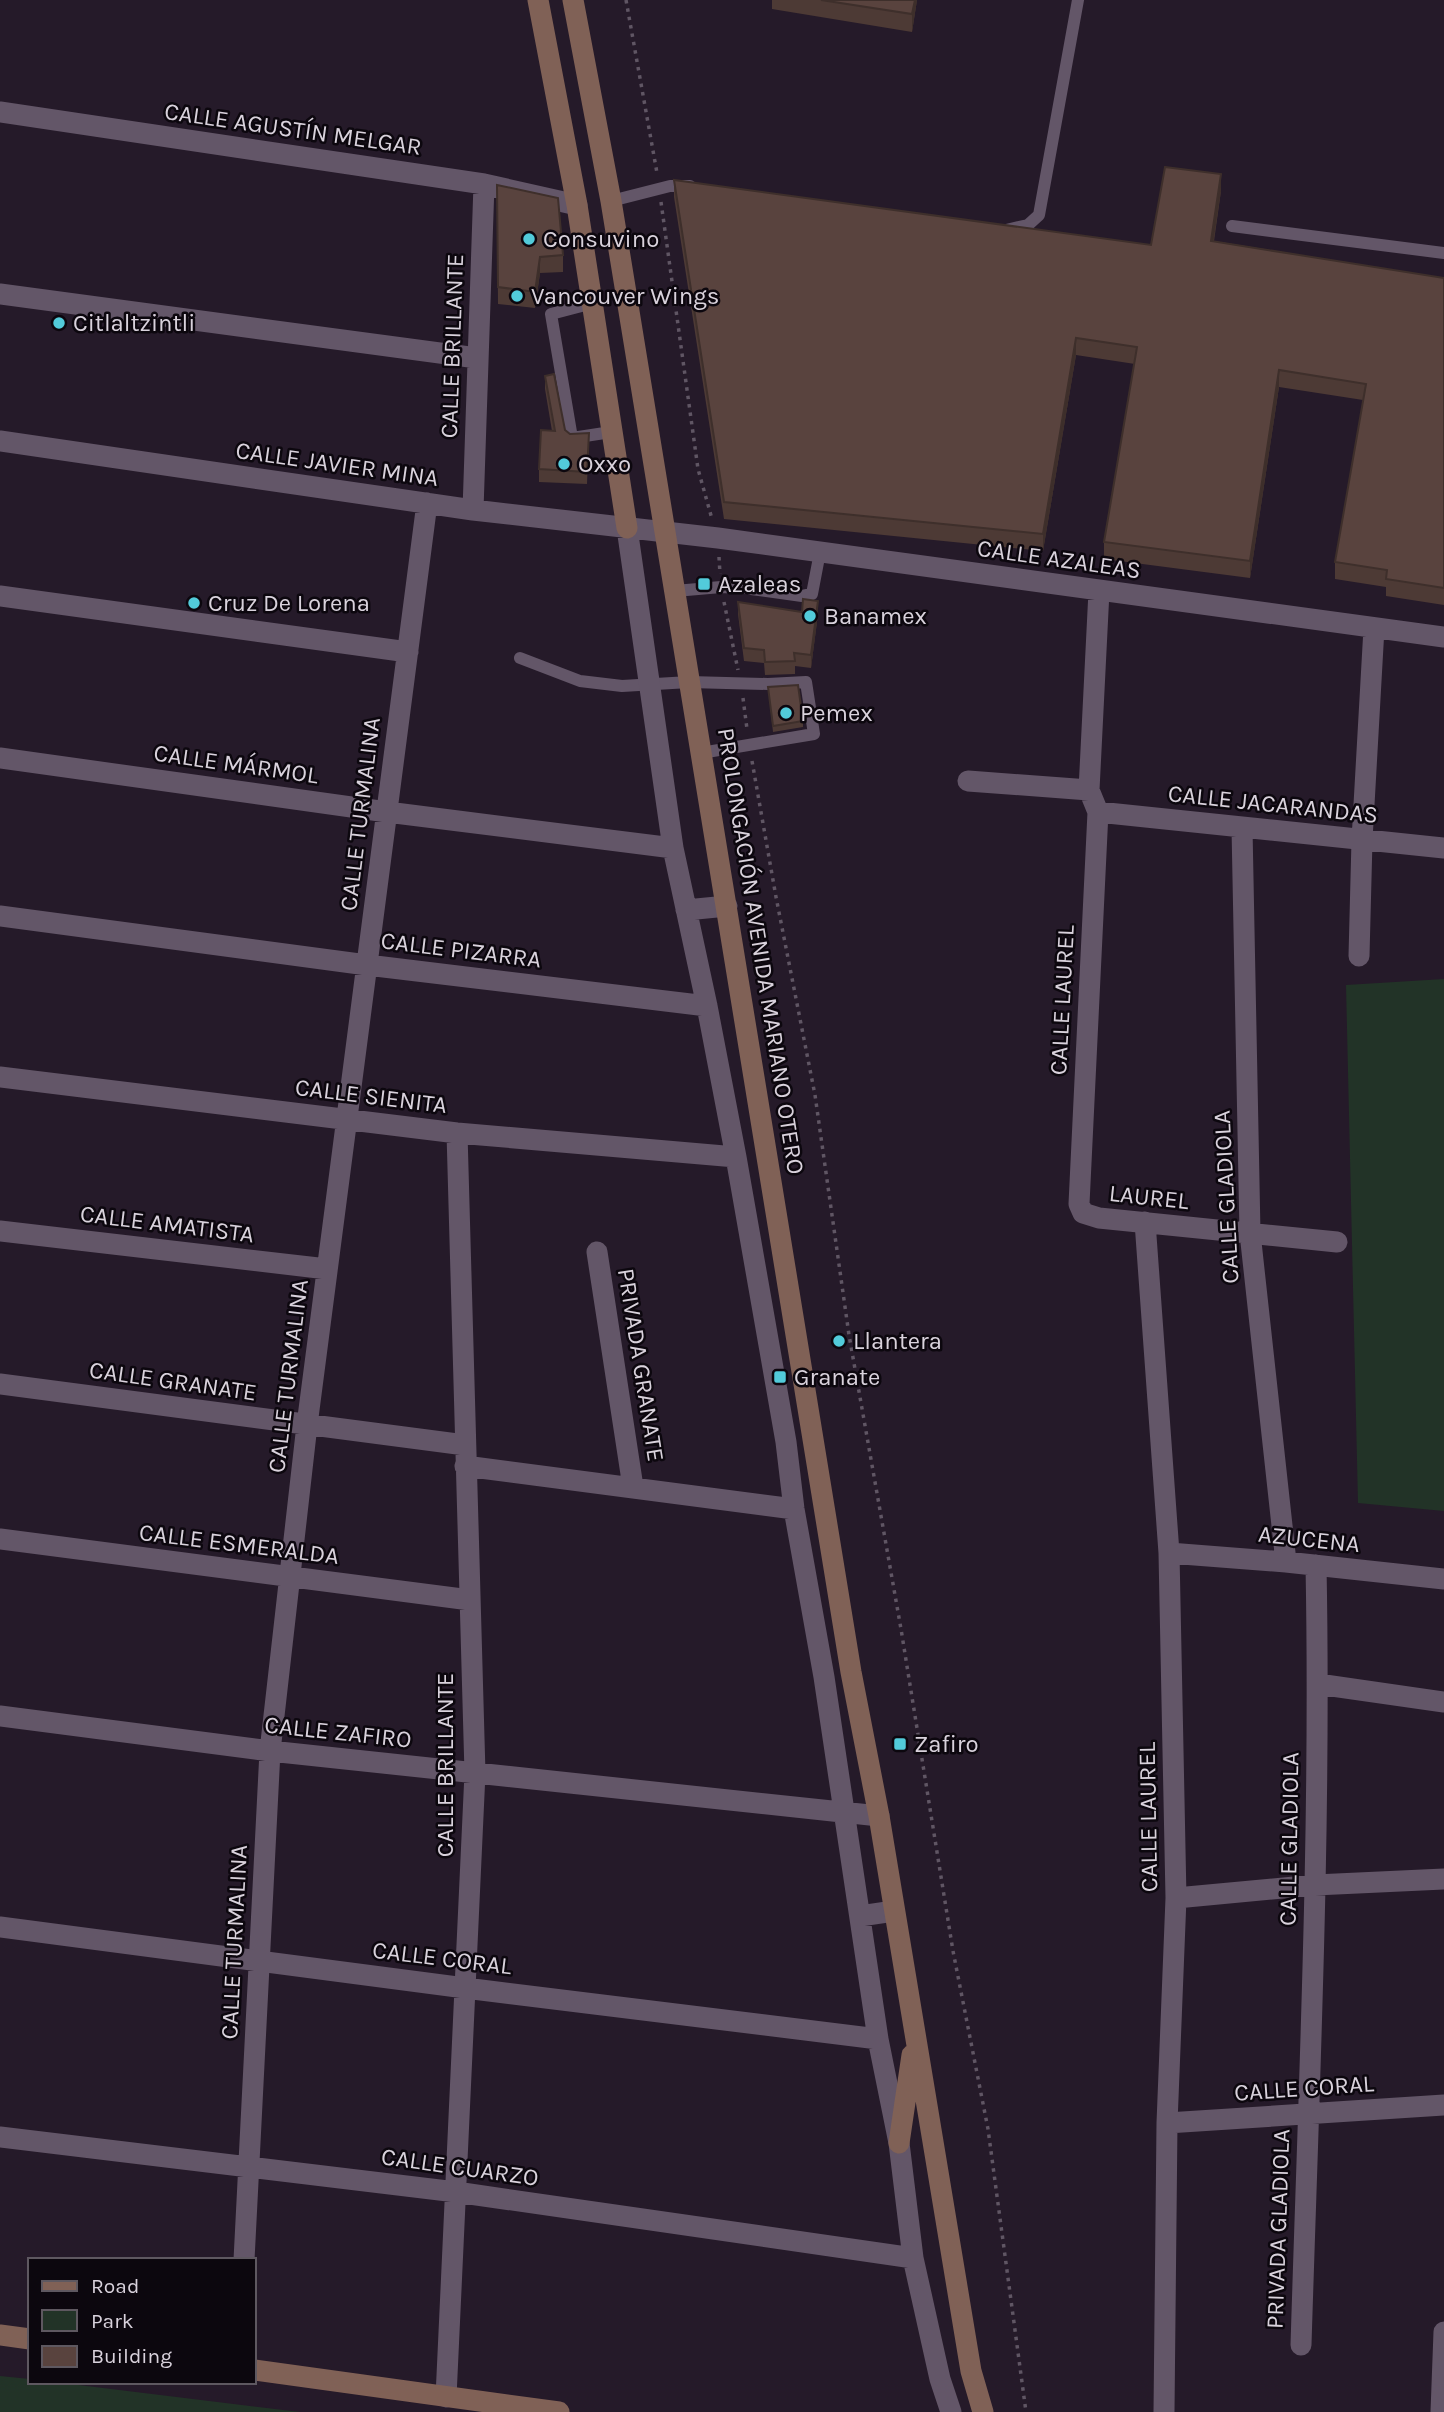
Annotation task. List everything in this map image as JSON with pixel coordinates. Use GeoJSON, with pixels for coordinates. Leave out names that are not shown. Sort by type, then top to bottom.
{"type":"FeatureCollection","features":[{"type":"Feature","properties":{"kind":"main road"},"geometry":{"type":"LineString","coordinates":[[538,0],[577,205],[627,528]]}},
{"type":"Feature","properties":{"kind":"main road","name":"PROLONGACIÓN AVENIDA MARIANO OTERO"},"geometry":{"type":"LineString","coordinates":[[573,0],[611,201],[851,1672],[879,1816],[971,2371],[983,2412]]}},
{"type":"Feature","properties":{"kind":"main road"},"geometry":{"type":"LineString","coordinates":[[899,2143],[915,2039]]}},
{"type":"Feature","properties":{"kind":"main road"},"geometry":{"type":"LineString","coordinates":[[0,2335],[28,2339]]}},
{"type":"Feature","properties":{"kind":"main road"},"geometry":{"type":"LineString","coordinates":[[256,2370],[559,2412]]}},
{"type":"Feature","properties":{"kind":"street","name":"CALLE AGUSTÍN MELGAR"},"geometry":{"type":"LineString","coordinates":[[0,113],[484,184],[577,205]]}},
{"type":"Feature","properties":{"kind":"street","name":"CALLE BRILLANTE"},"geometry":{"type":"LineString","coordinates":[[473,510],[484,184]]}},
{"type":"Feature","properties":{"kind":"street"},"geometry":{"type":"LineString","coordinates":[[0,295],[477,358]]}},
{"type":"Feature","properties":{"kind":"street","name":"CALLE JAVIER MINA"},"geometry":{"type":"LineString","coordinates":[[0,441],[473,510],[666,533]]}},
{"type":"Feature","properties":{"kind":"street","name":"CALLE TURMALINA"},"geometry":{"type":"LineString","coordinates":[[244,2258],[270,1751],[307,1425],[427,503]]}},
{"type":"Feature","properties":{"kind":"street"},"geometry":{"type":"LineString","coordinates":[[627,528],[673,848],[736,1157],[786,1442],[794,1509],[824,1677],[878,2039],[899,2143],[913,2258],[940,2379],[951,2412]]}},
{"type":"Feature","properties":{"kind":"street","name":"CALLE AZALEAS"},"geometry":{"type":"LineString","coordinates":[[666,533],[1444,637]]}},
{"type":"Feature","properties":{"kind":"street","name":"CALLE LAUREL"},"geometry":{"type":"LineString","coordinates":[[1083,1213],[1079,1194],[1098,812],[1089,790],[1099,591]]}},
{"type":"Feature","properties":{"kind":"street"},"geometry":{"type":"LineString","coordinates":[[0,596],[408,652]]}},
{"type":"Feature","properties":{"kind":"street"},"geometry":{"type":"LineString","coordinates":[[1359,956],[1374,628]]}},
{"type":"Feature","properties":{"kind":"street","name":"CALLE MÁRMOL"},"geometry":{"type":"LineString","coordinates":[[0,758],[387,812],[673,848]]}},
{"type":"Feature","properties":{"kind":"street"},"geometry":{"type":"LineString","coordinates":[[968,781],[1089,790]]}},
{"type":"Feature","properties":{"kind":"street","name":"CALLE JACARANDAS"},"geometry":{"type":"LineString","coordinates":[[1098,812],[1444,848]]}},
{"type":"Feature","properties":{"kind":"street","name":"CALLE GLADIOLA"},"geometry":{"type":"LineString","coordinates":[[1242,828],[1250,1233],[1286,1562]]}},
{"type":"Feature","properties":{"kind":"street"},"geometry":{"type":"LineString","coordinates":[[686,909],[727,906]]}},
{"type":"Feature","properties":{"kind":"street","name":"CALLE PIZARRA"},"geometry":{"type":"LineString","coordinates":[[0,916],[367,965],[707,1006]]}},
{"type":"Feature","properties":{"kind":"street","name":"CALLE SIENITA"},"geometry":{"type":"LineString","coordinates":[[0,1077],[457,1133],[736,1157]]}},
{"type":"Feature","properties":{"kind":"street","name":"CALLE BRILLANTE"},"geometry":{"type":"LineString","coordinates":[[446,2397],[475,1773],[457,1133]]}},
{"type":"Feature","properties":{"kind":"street","name":"LAUREL"},"geometry":{"type":"LineString","coordinates":[[1083,1213],[1099,1218],[1337,1242]]}},
{"type":"Feature","properties":{"kind":"street","name":"CALLE LAUREL"},"geometry":{"type":"LineString","coordinates":[[1145,1222],[1169,1553],[1176,1898],[1167,2123],[1164,2412]]}},
{"type":"Feature","properties":{"kind":"street","name":"CALLE AMATISTA"},"geometry":{"type":"LineString","coordinates":[[0,1231],[327,1269]]}},
{"type":"Feature","properties":{"kind":"street","name":"PRIVADA GRANATE"},"geometry":{"type":"LineString","coordinates":[[597,1252],[634,1487]]}},
{"type":"Feature","properties":{"kind":"street","name":"CALLE GRANATE"},"geometry":{"type":"LineString","coordinates":[[0,1384],[307,1425],[634,1487],[794,1509]]}},
{"type":"Feature","properties":{"kind":"street","name":"CALLE ESMERALDA"},"geometry":{"type":"LineString","coordinates":[[0,1539],[470,1601]]}},
{"type":"Feature","properties":{"kind":"street","name":"AZUCENA"},"geometry":{"type":"LineString","coordinates":[[1169,1553],[1444,1579]]}},
{"type":"Feature","properties":{"kind":"street","name":"CALLE GLADIOLA"},"geometry":{"type":"LineString","coordinates":[[1308,2114],[1318,1684],[1316,1565]]}},
{"type":"Feature","properties":{"kind":"street"},"geometry":{"type":"LineString","coordinates":[[1318,1684],[1444,1702]]}},
{"type":"Feature","properties":{"kind":"street","name":"CALLE ZAFIRO"},"geometry":{"type":"LineString","coordinates":[[0,1716],[270,1751],[879,1816]]}},
{"type":"Feature","properties":{"kind":"street"},"geometry":{"type":"LineString","coordinates":[[1176,1898],[1315,1885],[1444,1879]]}},
{"type":"Feature","properties":{"kind":"street"},"geometry":{"type":"LineString","coordinates":[[860,1916],[894,1911]]}},
{"type":"Feature","properties":{"kind":"street","name":"CALLE CORAL"},"geometry":{"type":"LineString","coordinates":[[0,1927],[878,2039]]}},
{"type":"Feature","properties":{"kind":"street","name":"CALLE CORAL"},"geometry":{"type":"LineString","coordinates":[[1167,2123],[1444,2105]]}},
{"type":"Feature","properties":{"kind":"street","name":"PRIVADA GLADIOLA"},"geometry":{"type":"LineString","coordinates":[[1301,2345],[1308,2114]]}},
{"type":"Feature","properties":{"kind":"street","name":"CALLE CUARZO"},"geometry":{"type":"LineString","coordinates":[[0,2137],[456,2192],[913,2258]]}},
{"type":"Feature","properties":{"kind":"street"},"geometry":{"type":"LineString","coordinates":[[1441,2412],[1444,2332]]}},
{"type":"Feature","properties":{"kind":"street"},"geometry":{"type":"LineString","coordinates":[[940,2379],[971,2371]]}},
{"type":"Feature","properties":{"kind":"lane"},"geometry":{"type":"LineString","coordinates":[[995,228],[1009,230],[1028,225],[1039,215],[1078,0]]}},
{"type":"Feature","properties":{"kind":"lane"},"geometry":{"type":"LineString","coordinates":[[611,201],[670,186],[707,187]]}},
{"type":"Feature","properties":{"kind":"lane"},"geometry":{"type":"LineString","coordinates":[[1232,226],[1444,253]]}},
{"type":"Feature","properties":{"kind":"lane"},"geometry":{"type":"LineString","coordinates":[[593,303],[551,314],[572,438],[611,432]]}},
{"type":"Feature","properties":{"kind":"lane"},"geometry":{"type":"LineString","coordinates":[[675,591],[721,587],[802,596],[811,594],[820,552]]}},
{"type":"Feature","properties":{"kind":"lane"},"geometry":{"type":"LineString","coordinates":[[520,658],[580,681],[622,686],[689,682],[806,682],[814,734],[701,753]]}},
{"type":"Feature","properties":{"kind":"path"},"geometry":{"type":"LineString","coordinates":[[626,0],[659,189],[698,469],[718,538],[721,587],[741,682],[776,897],[815,1095],[849,1335],[901,1629],[953,1951],[988,2129],[1026,2412]]}},
{"type":"Feature","properties":{"kind":"green space"},"geometry":{"type":"Polygon","coordinates":[[[1444,979],[1444,1511],[1358,1503],[1346,985],[1444,979]]]}},
{"type":"Feature","properties":{"kind":"green space"},"geometry":{"type":"Polygon","coordinates":[[[0,2376],[28,2379],[28,2384],[70,2384],[300,2412],[0,2412],[0,2376]]]}},
{"type":"Feature","properties":{"kind":"building"},"geometry":{"type":"Polygon","coordinates":[[[821,0],[915,0],[912,14],[821,0]]]}},
{"type":"Feature","properties":{"kind":"building"},"geometry":{"type":"Polygon","coordinates":[[[1165,167],[1221,174],[1211,241],[1444,278],[1444,588],[1386,579],[1387,570],[1335,562],[1366,384],[1279,370],[1250,561],[1104,542],[1137,347],[1076,338],[1043,534],[724,502],[674,180],[1151,245],[1165,167]]]}},
{"type":"Feature","properties":{"kind":"building","name":"Consuvino"},"geometry":{"type":"Polygon","coordinates":[[[497,185],[558,198],[563,255],[540,257],[535,292],[498,287],[497,185]]]}},
{"type":"Feature","properties":{"kind":"building"},"geometry":{"type":"Polygon","coordinates":[[[554,374],[565,430],[570,434],[589,433],[587,472],[539,469],[541,430],[555,431],[545,376],[554,374]]]}},
{"type":"Feature","properties":{"kind":"building","name":"Banamex"},"geometry":{"type":"Polygon","coordinates":[[[803,599],[818,601],[811,655],[794,653],[795,661],[765,662],[764,650],[744,648],[738,602],[802,612],[803,599]]]}},
{"type":"Feature","properties":{"kind":"building"},"geometry":{"type":"Polygon","coordinates":[[[798,685],[803,721],[773,726],[768,687],[798,685]]]}},
{"type":"Feature","properties":{"kind":"place","name":"Consuvino"},"geometry":{"type":"Point","coordinates":[529,239]}},
{"type":"Feature","properties":{"kind":"place","name":"Vancouver Wings"},"geometry":{"type":"Point","coordinates":[517,296]}},
{"type":"Feature","properties":{"kind":"place","name":"Citlaltzintli"},"geometry":{"type":"Point","coordinates":[59,323]}},
{"type":"Feature","properties":{"kind":"place","name":"Oxxo"},"geometry":{"type":"Point","coordinates":[564,464]}},
{"type":"Feature","properties":{"kind":"place","name":"Azaleas"},"geometry":{"type":"Point","coordinates":[704,584]}},
{"type":"Feature","properties":{"kind":"place","name":"Cruz De Lorena"},"geometry":{"type":"Point","coordinates":[194,603]}},
{"type":"Feature","properties":{"kind":"place","name":"Banamex"},"geometry":{"type":"Point","coordinates":[810,616]}},
{"type":"Feature","properties":{"kind":"place","name":"Pemex"},"geometry":{"type":"Point","coordinates":[786,713]}},
{"type":"Feature","properties":{"kind":"place","name":"Llantera"},"geometry":{"type":"Point","coordinates":[839,1341]}},
{"type":"Feature","properties":{"kind":"place","name":"Granate"},"geometry":{"type":"Point","coordinates":[780,1377]}},
{"type":"Feature","properties":{"kind":"place","name":"Zafiro"},"geometry":{"type":"Point","coordinates":[900,1744]}}]}
